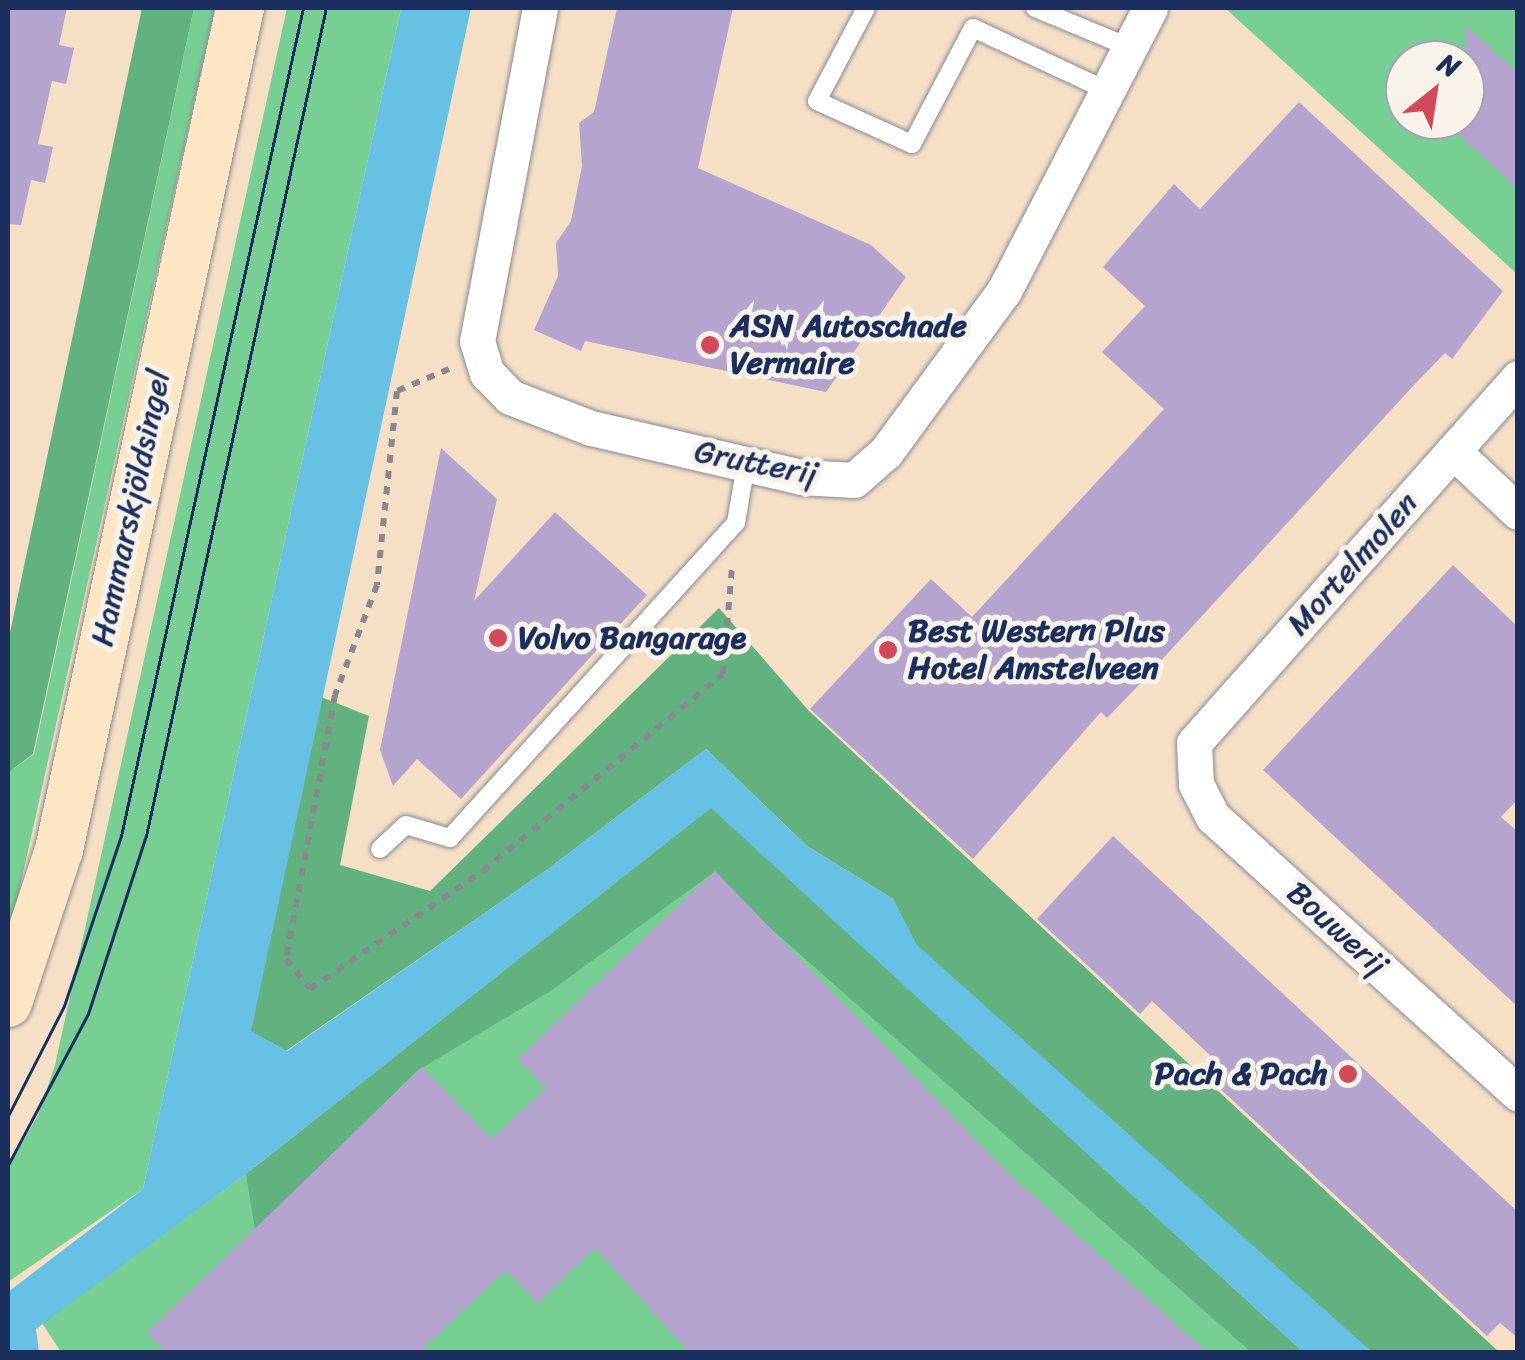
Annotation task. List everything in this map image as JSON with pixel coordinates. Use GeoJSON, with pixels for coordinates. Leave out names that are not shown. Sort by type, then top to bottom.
{"type":"FeatureCollection","features":[{"type":"Feature","properties":{"kind":"street","name":"Hammarskjöldsingel"},"geometry":{"type":"LineString","coordinates":[[8,1004],[59,850],[240,8]]}},
{"type":"Feature","properties":{"kind":"street"},"geometry":{"type":"LineString","coordinates":[[482,354],[478,340],[540,8]]}},
{"type":"Feature","properties":{"kind":"street","name":"Grutterij"},"geometry":{"type":"LineString","coordinates":[[482,354],[487,373],[510,397],[591,428],[746,464],[854,480],[886,452],[1004,291],[1150,8]]}},
{"type":"Feature","properties":{"kind":"street"},"geometry":{"type":"LineString","coordinates":[[1518,378],[1453,451],[1518,512]]}},
{"type":"Feature","properties":{"kind":"street","name":"Mortelmolen"},"geometry":{"type":"LineString","coordinates":[[1194,744],[1453,451]]}},
{"type":"Feature","properties":{"kind":"street","name":"Bouwerij"},"geometry":{"type":"LineString","coordinates":[[1194,744],[1196,784],[1213,817],[1518,1094]]}},
{"type":"Feature","properties":{"kind":"lane"},"geometry":{"type":"LineString","coordinates":[[866,8],[817,102],[912,144],[973,28],[1110,92]]}},
{"type":"Feature","properties":{"kind":"lane"},"geometry":{"type":"LineString","coordinates":[[1035,8],[1130,48]]}},
{"type":"Feature","properties":{"kind":"lane"},"geometry":{"type":"LineString","coordinates":[[380,849],[406,825],[450,838],[736,523],[746,464]]}},
{"type":"Feature","properties":{"kind":"path"},"geometry":{"type":"LineString","coordinates":[[482,354],[397,392],[377,584],[335,695],[286,959],[310,989],[483,871],[722,674],[736,523]]}},
{"type":"Feature","properties":{"kind":"green space"},"geometry":{"type":"Polygon","coordinates":[[[142,8],[194,8],[33,754],[8,773],[8,642],[142,8]]]}},
{"type":"Feature","properties":{"kind":"green space"},"geometry":{"type":"Polygon","coordinates":[[[194,8],[215,8],[8,941],[8,773],[34,754],[194,8]]]}},
{"type":"Feature","properties":{"kind":"green space"},"geometry":{"type":"Polygon","coordinates":[[[287,8],[401,8],[143,1189],[8,1282],[8,1168],[38,1115],[55,1065],[287,8]]]}},
{"type":"Feature","properties":{"kind":"green space"},"geometry":{"type":"Polygon","coordinates":[[[1225,8],[1517,8],[1517,274],[1225,8]]]}},
{"type":"Feature","properties":{"kind":"green space"},"geometry":{"type":"Polygon","coordinates":[[[719,608],[809,711],[1499,1352],[1372,1352],[1350,1339],[916,945],[893,899],[807,846],[706,749],[548,869],[286,1051],[250,1031],[321,697],[369,716],[340,865],[430,891],[719,608]]]}},
{"type":"Feature","properties":{"kind":"green space"},"geometry":{"type":"Polygon","coordinates":[[[711,807],[1303,1352],[1251,1352],[710,875],[552,990],[417,1071],[255,1230],[246,1174],[711,807]]]}},
{"type":"Feature","properties":{"kind":"green space"},"geometry":{"type":"Polygon","coordinates":[[[706,838],[1272,1352],[61,1352],[42,1323],[706,838]]]}},
{"type":"Feature","properties":{"kind":"water"},"geometry":{"type":"Polygon","coordinates":[[[401,8],[471,8],[251,1031],[287,1051],[548,869],[706,749],[807,846],[893,899],[917,945],[1372,1352],[1303,1352],[711,808],[246,1174],[36,1329],[39,1352],[8,1352],[8,1292],[143,1189],[401,8]]]}},
{"type":"Feature","properties":{"kind":"building"},"geometry":{"type":"Polygon","coordinates":[[[8,8],[67,8],[59,45],[74,48],[66,84],[52,81],[38,144],[53,147],[45,183],[31,180],[21,225],[8,224],[8,8]]]}},
{"type":"Feature","properties":{"kind":"building"},"geometry":{"type":"Polygon","coordinates":[[[617,8],[733,8],[698,168],[871,245],[906,277],[826,392],[585,341],[581,351],[534,330],[558,276],[556,243],[571,221],[582,166],[579,123],[594,112],[617,8]]]}},
{"type":"Feature","properties":{"kind":"building"},"geometry":{"type":"Polygon","coordinates":[[[1465,25],[1482,40],[1465,40],[1465,25]]]}},
{"type":"Feature","properties":{"kind":"building"},"geometry":{"type":"Polygon","coordinates":[[[1485,43],[1518,73],[1518,189],[1465,140],[1485,140],[1485,43]]]}},
{"type":"Feature","properties":{"kind":"building"},"geometry":{"type":"Polygon","coordinates":[[[1299,102],[1503,291],[1452,359],[1445,353],[1414,385],[1134,690],[1107,718],[1101,712],[973,859],[810,709],[931,579],[972,617],[1164,409],[1102,352],[1145,306],[1103,267],[1174,184],[1200,209],[1299,102]]]}},
{"type":"Feature","properties":{"kind":"building"},"geometry":{"type":"Polygon","coordinates":[[[441,448],[497,499],[474,601],[555,512],[647,595],[461,799],[417,759],[393,786],[380,750],[441,448]]]}},
{"type":"Feature","properties":{"kind":"building"},"geometry":{"type":"Polygon","coordinates":[[[1453,565],[1518,627],[1518,799],[1501,817],[1518,832],[1518,1007],[1263,770],[1453,565]]]}},
{"type":"Feature","properties":{"kind":"building"},"geometry":{"type":"Polygon","coordinates":[[[1113,836],[1518,1212],[1518,1338],[1500,1323],[1487,1336],[1201,1071],[1213,1058],[1152,1001],[1140,1014],[1037,919],[1113,836]]]}},
{"type":"Feature","properties":{"kind":"building"},"geometry":{"type":"Polygon","coordinates":[[[715,871],[1007,1172],[1207,1352],[689,1352],[595,1248],[538,1303],[506,1270],[420,1352],[166,1352],[147,1333],[422,1067],[492,1139],[546,1088],[518,1059],[715,871]]]}},
{"type":"Feature","properties":{"kind":"tram line"},"geometry":{"type":"LineString","coordinates":[[8,1116],[64,1006],[121,836],[303,8]]}},
{"type":"Feature","properties":{"kind":"tram line"},"geometry":{"type":"LineString","coordinates":[[8,1165],[88,1014],[146,836],[326,8]]}},
{"type":"Feature","properties":{"kind":"place","name":"ASN Autoschade Vermaire"},"geometry":{"type":"Point","coordinates":[710,345]}},
{"type":"Feature","properties":{"kind":"place","name":"Volvo Bangarage"},"geometry":{"type":"Point","coordinates":[498,638]}},
{"type":"Feature","properties":{"kind":"place","name":"Best Western Plus Hotel Amstelveen"},"geometry":{"type":"Point","coordinates":[888,650]}},
{"type":"Feature","properties":{"kind":"place","name":"Pach & Pach"},"geometry":{"type":"Point","coordinates":[1348,1074]}}]}
